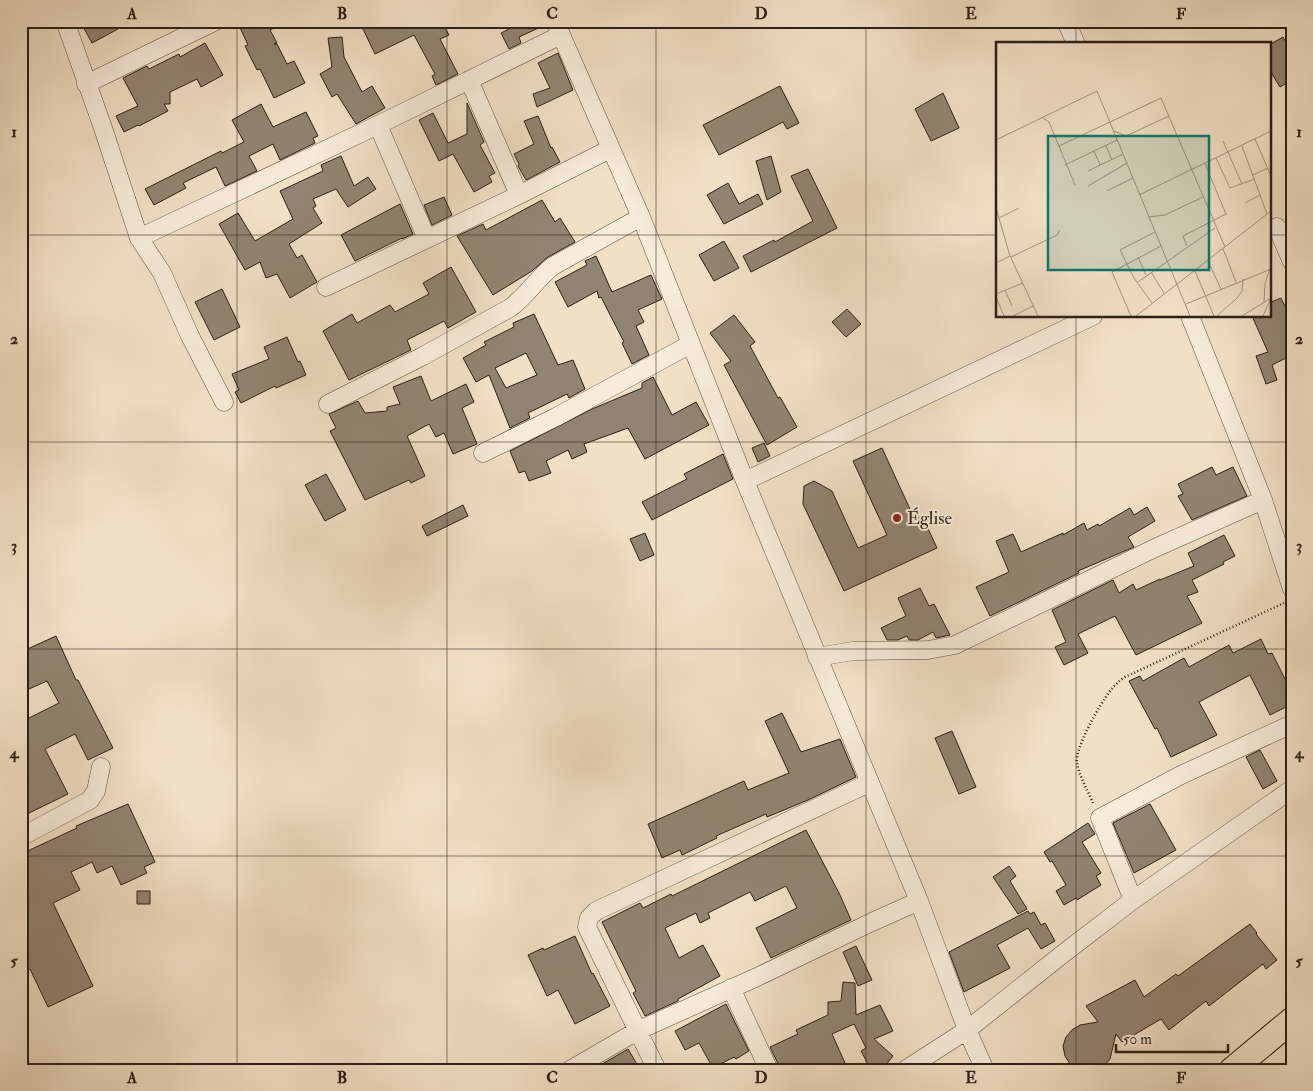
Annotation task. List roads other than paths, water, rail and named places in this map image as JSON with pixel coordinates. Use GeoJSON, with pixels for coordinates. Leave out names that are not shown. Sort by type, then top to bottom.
{"type":"FeatureCollection","features":[{"type":"Feature","properties":{"kind":"highway"},"geometry":{"type":"LineString","coordinates":[[1232,1070],[1292,1020]]}},
{"type":"Feature","properties":{"kind":"street"},"geometry":{"type":"LineString","coordinates":[[65,21],[139,238],[162,273],[190,336],[224,402]]}},
{"type":"Feature","properties":{"kind":"street"},"geometry":{"type":"LineString","coordinates":[[86,84],[216,21]]}},
{"type":"Feature","properties":{"kind":"street"},"geometry":{"type":"LineString","coordinates":[[1066,21],[1075,42]]}},
{"type":"Feature","properties":{"kind":"street"},"geometry":{"type":"LineString","coordinates":[[139,238],[469,80],[558,28],[641,217],[745,481],[919,901],[967,1030],[985,1070]]}},
{"type":"Feature","properties":{"kind":"street"},"geometry":{"type":"LineString","coordinates":[[469,80],[519,195]]}},
{"type":"Feature","properties":{"kind":"street"},"geometry":{"type":"LineString","coordinates":[[378,124],[427,239]]}},
{"type":"Feature","properties":{"kind":"street"},"geometry":{"type":"LineString","coordinates":[[326,287],[519,195],[610,149]]}},
{"type":"Feature","properties":{"kind":"street"},"geometry":{"type":"LineString","coordinates":[[328,404],[423,356],[510,308],[522,298],[544,273],[554,266],[641,217]]}},
{"type":"Feature","properties":{"kind":"street"},"geometry":{"type":"LineString","coordinates":[[1279,226],[1292,262]]}},
{"type":"Feature","properties":{"kind":"street"},"geometry":{"type":"LineString","coordinates":[[745,481],[1089,318]]}},
{"type":"Feature","properties":{"kind":"street"},"geometry":{"type":"LineString","coordinates":[[1191,318],[1263,500],[1292,589]]}},
{"type":"Feature","properties":{"kind":"street"},"geometry":{"type":"LineString","coordinates":[[483,453],[691,344]]}},
{"type":"Feature","properties":{"kind":"street"},"geometry":{"type":"LineString","coordinates":[[817,657],[853,651],[928,650],[955,645],[1155,548],[1263,500]]}},
{"type":"Feature","properties":{"kind":"street"},"geometry":{"type":"LineString","coordinates":[[1133,900],[1100,818],[1181,775],[1292,724]]}},
{"type":"Feature","properties":{"kind":"street"},"geometry":{"type":"LineString","coordinates":[[21,837],[90,800],[96,790],[101,767]]}},
{"type":"Feature","properties":{"kind":"street"},"geometry":{"type":"LineString","coordinates":[[657,1070],[587,927],[589,918],[596,911],[869,783]]}},
{"type":"Feature","properties":{"kind":"street"},"geometry":{"type":"LineString","coordinates":[[904,1070],[967,1030],[1064,952],[1133,900],[1292,789]]}},
{"type":"Feature","properties":{"kind":"street"},"geometry":{"type":"LineString","coordinates":[[570,1070],[637,1030],[919,901]]}},
{"type":"Feature","properties":{"kind":"street"},"geometry":{"type":"LineString","coordinates":[[731,988],[769,1070]]}},
{"type":"Feature","properties":{"kind":"place","name":"Église"},"geometry":{"type":"Point","coordinates":[897,518]}}]}
